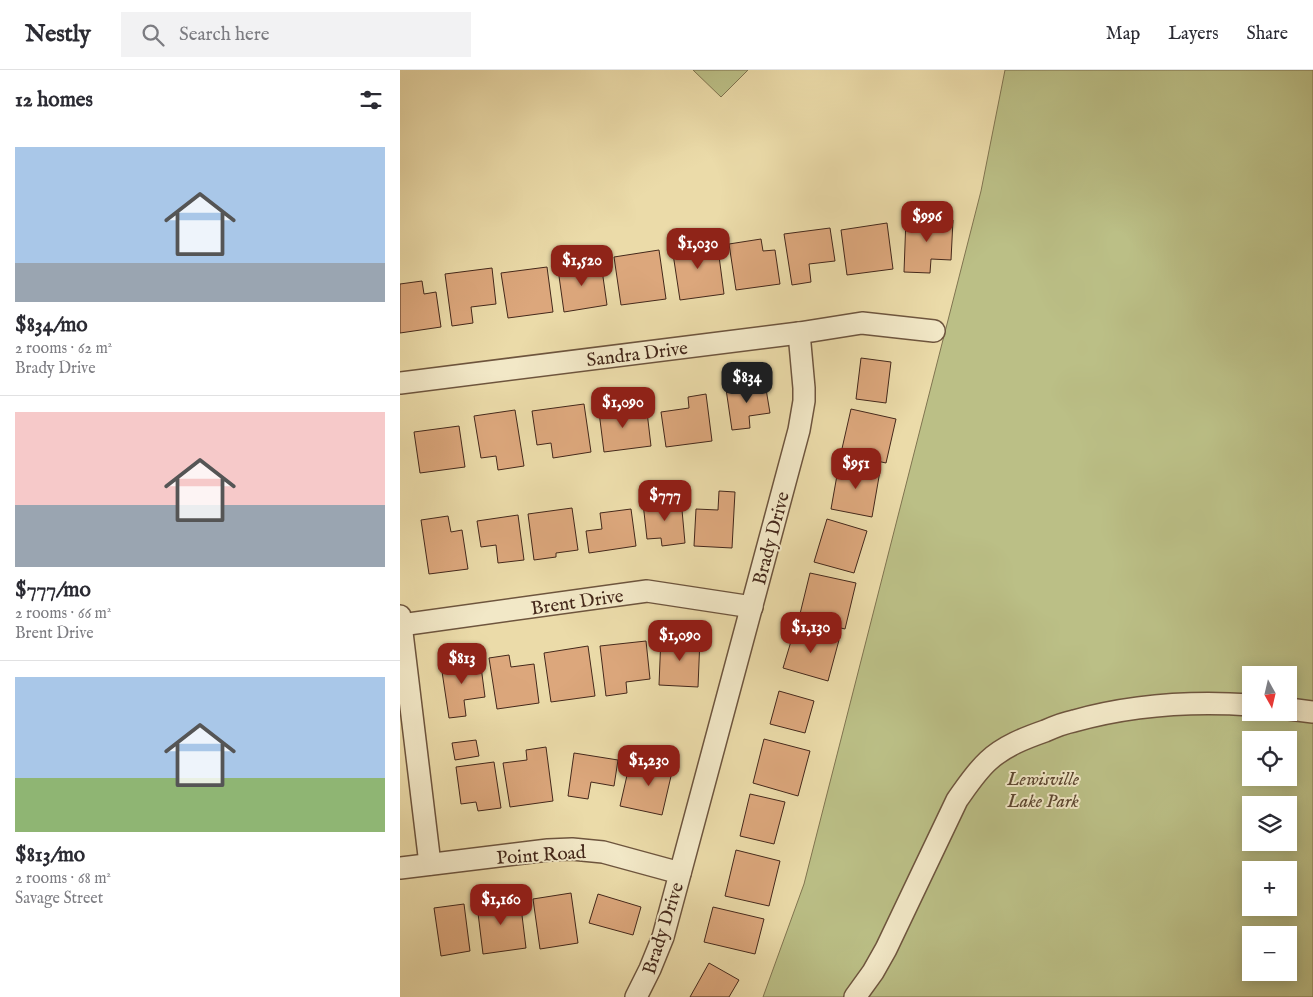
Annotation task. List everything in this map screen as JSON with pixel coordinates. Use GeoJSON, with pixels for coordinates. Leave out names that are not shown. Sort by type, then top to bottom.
{"type":"FeatureCollection","features":[{"type":"Feature","properties":{"kind":"street","name":"Sandra Drive"},"geometry":{"type":"LineString","coordinates":[[400,383],[799,333],[862,323],[934,331]]}},
{"type":"Feature","properties":{"kind":"street","name":"Brady Drive"},"geometry":{"type":"LineString","coordinates":[[636,997],[663,937],[799,430],[804,402],[804,388],[799,333]]}},
{"type":"Feature","properties":{"kind":"street","name":"Brent Drive"},"geometry":{"type":"LineString","coordinates":[[401,620],[647,591],[752,607]]}},
{"type":"Feature","properties":{"kind":"street"},"geometry":{"type":"LineString","coordinates":[[401,620],[430,864]]}},
{"type":"Feature","properties":{"kind":"street"},"geometry":{"type":"LineString","coordinates":[[855,997],[873,972],[886,949],[957,800],[972,777],[989,760],[1008,746],[1036,734],[1072,721],[1111,712],[1147,707],[1242,704]]}},
{"type":"Feature","properties":{"kind":"street"},"geometry":{"type":"LineString","coordinates":[[1298,710],[1313,712]]}},
{"type":"Feature","properties":{"kind":"street","name":"Point Road"},"geometry":{"type":"LineString","coordinates":[[400,868],[548,850],[587,849],[680,873]]}},
{"type":"Feature","properties":{"kind":"green space"},"geometry":{"type":"Polygon","coordinates":[[[693,70],[748,70],[721,97],[693,70]]]}},
{"type":"Feature","properties":{"kind":"green space","name":"Lewisville Lake Park"},"geometry":{"type":"Polygon","coordinates":[[[1005,70],[1313,70],[1313,997],[763,997],[804,884],[981,191],[1005,70]]]}},
{"type":"Feature","properties":{"kind":"building"},"geometry":{"type":"Polygon","coordinates":[[[906,218],[953,220],[951,260],[931,259],[930,273],[904,272],[906,218]]]}},
{"type":"Feature","properties":{"kind":"building"},"geometry":{"type":"Polygon","coordinates":[[[887,223],[893,269],[847,275],[841,230],[887,223]]]}},
{"type":"Feature","properties":{"kind":"building"},"geometry":{"type":"Polygon","coordinates":[[[830,228],[835,261],[809,264],[811,282],[792,285],[784,234],[830,228]]]}},
{"type":"Feature","properties":{"kind":"building"},"geometry":{"type":"Polygon","coordinates":[[[761,239],[763,251],[775,250],[780,284],[736,290],[729,244],[761,239]]]}},
{"type":"Feature","properties":{"kind":"building"},"geometry":{"type":"Polygon","coordinates":[[[717,241],[724,294],[680,300],[672,247],[717,241]]]}},
{"type":"Feature","properties":{"kind":"building"},"geometry":{"type":"Polygon","coordinates":[[[659,250],[666,299],[621,305],[614,257],[659,250]]]}},
{"type":"Feature","properties":{"kind":"building"},"geometry":{"type":"Polygon","coordinates":[[[601,263],[607,305],[564,312],[558,269],[601,263]]]}},
{"type":"Feature","properties":{"kind":"building"},"geometry":{"type":"Polygon","coordinates":[[[547,267],[553,312],[508,318],[501,273],[547,267]]]}},
{"type":"Feature","properties":{"kind":"building"},"geometry":{"type":"Polygon","coordinates":[[[492,268],[496,304],[471,307],[473,323],[452,326],[445,274],[492,268]]]}},
{"type":"Feature","properties":{"kind":"building"},"geometry":{"type":"Polygon","coordinates":[[[422,281],[424,294],[436,292],[441,327],[400,333],[400,284],[422,281]]]}},
{"type":"Feature","properties":{"kind":"building"},"geometry":{"type":"Polygon","coordinates":[[[861,358],[891,362],[886,403],[856,399],[861,358]]]}},
{"type":"Feature","properties":{"kind":"building"},"geometry":{"type":"Polygon","coordinates":[[[765,383],[770,413],[749,416],[750,428],[732,430],[726,389],[765,383]]]}},
{"type":"Feature","properties":{"kind":"building"},"geometry":{"type":"Polygon","coordinates":[[[706,394],[712,441],[666,447],[661,412],[689,408],[688,397],[706,394]]]}},
{"type":"Feature","properties":{"kind":"building"},"geometry":{"type":"Polygon","coordinates":[[[618,402],[620,415],[647,412],[651,446],[604,452],[598,404],[618,402]]]}},
{"type":"Feature","properties":{"kind":"building"},"geometry":{"type":"Polygon","coordinates":[[[584,404],[591,452],[553,458],[551,443],[537,445],[532,411],[584,404]]]}},
{"type":"Feature","properties":{"kind":"building"},"geometry":{"type":"Polygon","coordinates":[[[851,409],[896,419],[886,463],[841,453],[851,409]]]}},
{"type":"Feature","properties":{"kind":"building"},"geometry":{"type":"Polygon","coordinates":[[[515,410],[524,466],[498,470],[496,456],[481,458],[474,416],[515,410]]]}},
{"type":"Feature","properties":{"kind":"building"},"geometry":{"type":"Polygon","coordinates":[[[459,426],[465,467],[420,473],[414,432],[459,426]]]}},
{"type":"Feature","properties":{"kind":"building"},"geometry":{"type":"Polygon","coordinates":[[[839,464],[880,471],[872,517],[831,509],[839,464]]]}},
{"type":"Feature","properties":{"kind":"building"},"geometry":{"type":"Polygon","coordinates":[[[719,491],[735,492],[732,548],[694,546],[696,509],[718,510],[719,491]]]}},
{"type":"Feature","properties":{"kind":"building"},"geometry":{"type":"Polygon","coordinates":[[[681,499],[685,543],[662,546],[661,538],[647,539],[643,503],[681,499]]]}},
{"type":"Feature","properties":{"kind":"building"},"geometry":{"type":"Polygon","coordinates":[[[572,508],[578,550],[556,553],[556,557],[534,560],[528,514],[572,508]]]}},
{"type":"Feature","properties":{"kind":"building"},"geometry":{"type":"Polygon","coordinates":[[[631,509],[636,546],[589,553],[586,531],[602,529],[600,513],[631,509]]]}},
{"type":"Feature","properties":{"kind":"building"},"geometry":{"type":"Polygon","coordinates":[[[518,515],[524,560],[498,563],[496,545],[481,547],[477,521],[518,515]]]}},
{"type":"Feature","properties":{"kind":"building"},"geometry":{"type":"Polygon","coordinates":[[[448,516],[451,532],[462,530],[468,569],[429,574],[421,520],[448,516]]]}},
{"type":"Feature","properties":{"kind":"building"},"geometry":{"type":"Polygon","coordinates":[[[827,519],[867,531],[854,573],[814,562],[827,519]]]}},
{"type":"Feature","properties":{"kind":"building"},"geometry":{"type":"Polygon","coordinates":[[[810,573],[856,583],[845,629],[799,618],[810,573]]]}},
{"type":"Feature","properties":{"kind":"building"},"geometry":{"type":"Polygon","coordinates":[[[795,628],[839,640],[828,681],[783,668],[795,628]]]}},
{"type":"Feature","properties":{"kind":"building"},"geometry":{"type":"Polygon","coordinates":[[[661,636],[700,638],[698,687],[659,685],[661,636]]]}},
{"type":"Feature","properties":{"kind":"building"},"geometry":{"type":"Polygon","coordinates":[[[646,641],[650,679],[626,682],[627,693],[606,696],[600,646],[646,641]]]}},
{"type":"Feature","properties":{"kind":"building"},"geometry":{"type":"Polygon","coordinates":[[[588,646],[595,696],[551,702],[544,653],[588,646]]]}},
{"type":"Feature","properties":{"kind":"building"},"geometry":{"type":"Polygon","coordinates":[[[509,655],[511,667],[534,664],[539,703],[497,709],[489,658],[509,655]]]}},
{"type":"Feature","properties":{"kind":"building"},"geometry":{"type":"Polygon","coordinates":[[[480,659],[485,697],[464,700],[466,716],[449,718],[441,665],[480,659]]]}},
{"type":"Feature","properties":{"kind":"building"},"geometry":{"type":"Polygon","coordinates":[[[779,691],[814,701],[805,733],[770,724],[779,691]]]}},
{"type":"Feature","properties":{"kind":"building"},"geometry":{"type":"Polygon","coordinates":[[[764,739],[810,751],[798,796],[753,783],[764,739]]]}},
{"type":"Feature","properties":{"kind":"building"},"geometry":{"type":"Polygon","coordinates":[[[476,740],[479,756],[455,760],[452,743],[476,740]]]}},
{"type":"Feature","properties":{"kind":"building"},"geometry":{"type":"Polygon","coordinates":[[[546,747],[553,801],[510,807],[503,763],[527,760],[526,750],[546,747]]]}},
{"type":"Feature","properties":{"kind":"building"},"geometry":{"type":"Polygon","coordinates":[[[574,753],[618,760],[614,786],[591,782],[588,799],[568,796],[574,753]]]}},
{"type":"Feature","properties":{"kind":"building"},"geometry":{"type":"Polygon","coordinates":[[[655,754],[675,759],[662,815],[620,806],[628,771],[650,776],[655,754]]]}},
{"type":"Feature","properties":{"kind":"building"},"geometry":{"type":"Polygon","coordinates":[[[494,762],[501,808],[478,811],[476,802],[461,804],[456,767],[494,762]]]}},
{"type":"Feature","properties":{"kind":"building"},"geometry":{"type":"Polygon","coordinates":[[[750,794],[785,802],[774,844],[740,836],[750,794]]]}},
{"type":"Feature","properties":{"kind":"building"},"geometry":{"type":"Polygon","coordinates":[[[736,850],[780,861],[769,906],[725,896],[736,850]]]}},
{"type":"Feature","properties":{"kind":"building"},"geometry":{"type":"Polygon","coordinates":[[[571,893],[578,943],[540,949],[533,899],[571,893]]]}},
{"type":"Feature","properties":{"kind":"building"},"geometry":{"type":"Polygon","coordinates":[[[598,894],[641,907],[633,935],[589,923],[598,894]]]}},
{"type":"Feature","properties":{"kind":"building"},"geometry":{"type":"Polygon","coordinates":[[[520,899],[526,948],[483,954],[477,905],[520,899]]]}},
{"type":"Feature","properties":{"kind":"building"},"geometry":{"type":"Polygon","coordinates":[[[464,904],[470,951],[441,956],[434,908],[464,904]]]}},
{"type":"Feature","properties":{"kind":"building"},"geometry":{"type":"Polygon","coordinates":[[[713,907],[764,919],[755,954],[704,942],[713,907]]]}},
{"type":"Feature","properties":{"kind":"building"},"geometry":{"type":"Polygon","coordinates":[[[709,963],[739,980],[729,997],[690,997],[709,963]]]}}]}
